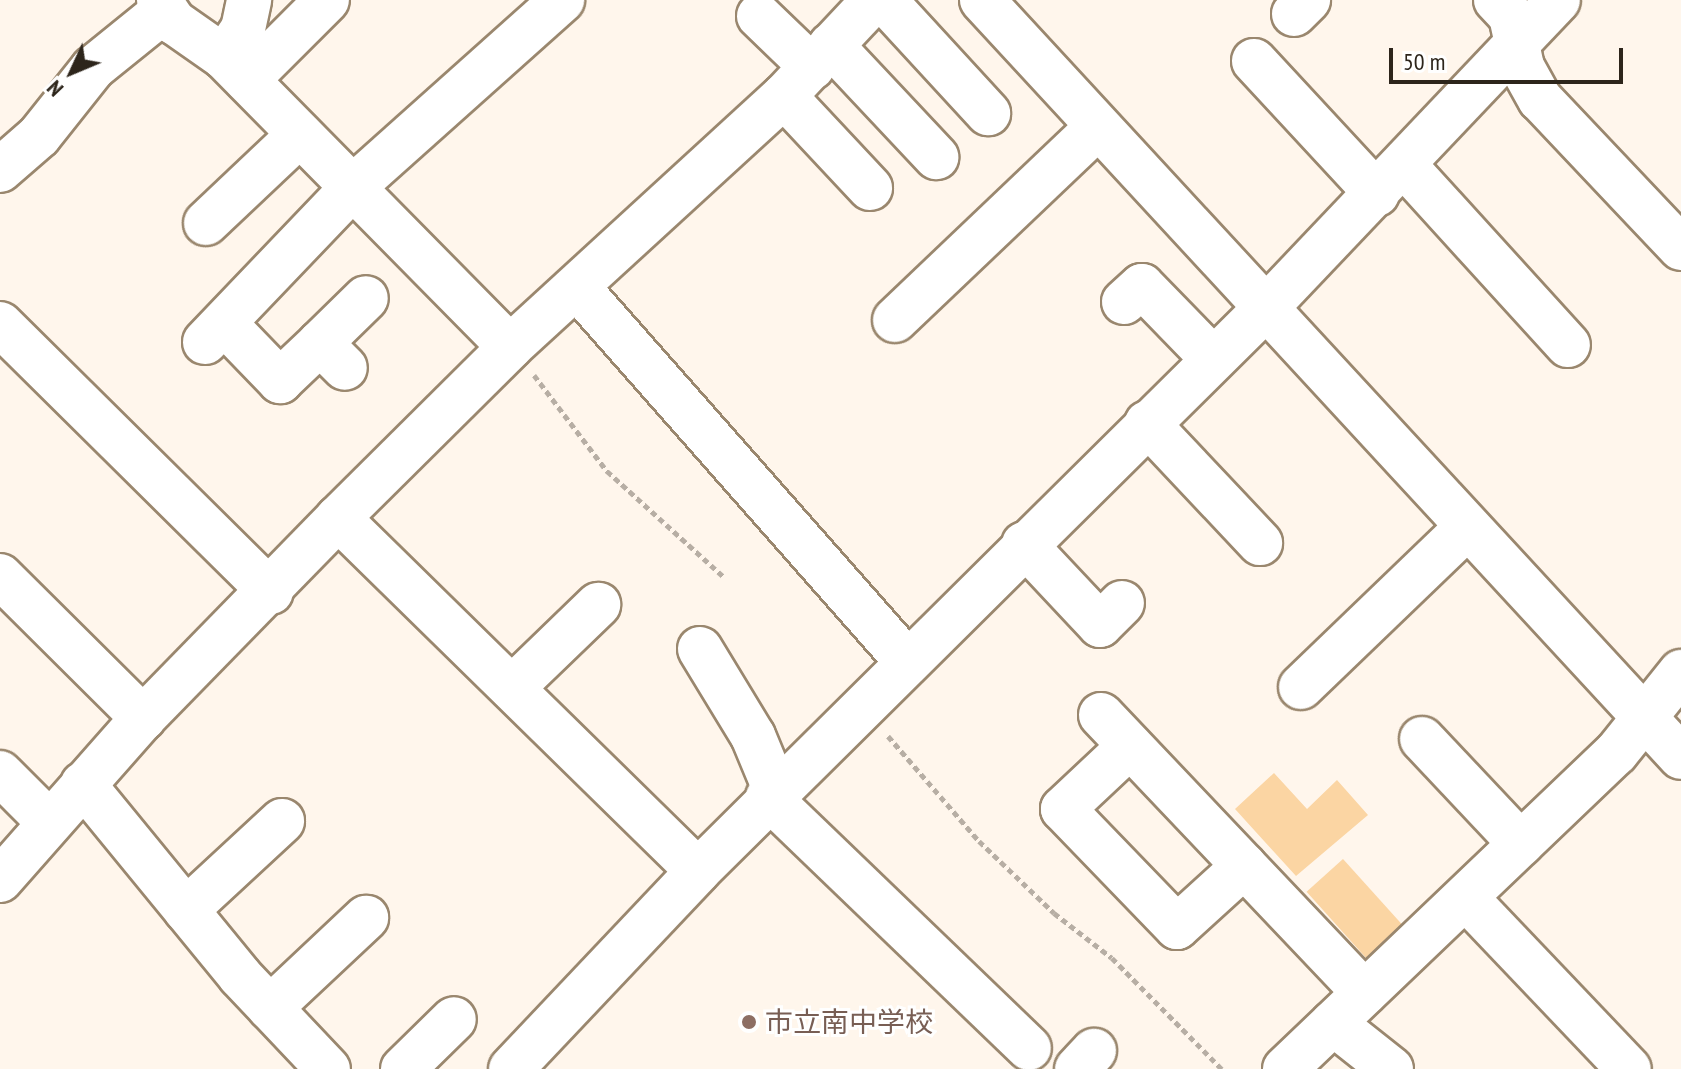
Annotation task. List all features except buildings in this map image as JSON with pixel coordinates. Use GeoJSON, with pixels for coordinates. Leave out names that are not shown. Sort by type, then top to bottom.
{"type":"FeatureCollection","features":[{"type":"Feature","properties":{"kind":"street"},"geometry":{"type":"LineString","coordinates":[[235,69],[249,0]]}},
{"type":"Feature","properties":{"kind":"street"},"geometry":{"type":"LineString","coordinates":[[235,69],[327,0]]}},
{"type":"Feature","properties":{"kind":"street"},"geometry":{"type":"LineString","coordinates":[[366,298],[333,356],[280,381],[214,333],[352,188],[562,0]]}},
{"type":"Feature","properties":{"kind":"street"},"geometry":{"type":"LineString","coordinates":[[0,880],[143,718],[271,592],[338,518],[510,347],[809,69],[874,0]]}},
{"type":"Feature","properties":{"kind":"street"},"geometry":{"type":"LineString","coordinates":[[884,0],[988,113]]}},
{"type":"Feature","properties":{"kind":"street"},"geometry":{"type":"LineString","coordinates":[[982,0],[1264,310],[1681,757]]}},
{"type":"Feature","properties":{"kind":"street"},"geometry":{"type":"LineString","coordinates":[[1496,0],[1511,16],[1522,67],[1540,99],[1681,248]]}},
{"type":"Feature","properties":{"kind":"street"},"geometry":{"type":"LineString","coordinates":[[511,1069],[772,793],[1264,310],[1391,180],[1558,0]]}},
{"type":"Feature","properties":{"kind":"street"},"geometry":{"type":"LineString","coordinates":[[0,170],[39,136],[93,68],[162,5],[235,69],[510,347]]}},
{"type":"Feature","properties":{"kind":"street"},"geometry":{"type":"LineString","coordinates":[[759,16],[809,69],[936,157]]}},
{"type":"Feature","properties":{"kind":"street"},"geometry":{"type":"LineString","coordinates":[[1254,61],[1391,180],[1546,299],[1568,345]]}},
{"type":"Feature","properties":{"kind":"street"},"geometry":{"type":"LineString","coordinates":[[809,69],[870,188]]}},
{"type":"Feature","properties":{"kind":"street"},"geometry":{"type":"LineString","coordinates":[[895,320],[949,294],[1098,127]]}},
{"type":"Feature","properties":{"kind":"street"},"geometry":{"type":"LineString","coordinates":[[206,223],[300,134]]}},
{"type":"Feature","properties":{"kind":"street"},"geometry":{"type":"LineString","coordinates":[[1124,302],[1142,286],[1213,359]]}},
{"type":"Feature","properties":{"kind":"street"},"geometry":{"type":"LineString","coordinates":[[577,287],[906,660]]}},
{"type":"Feature","properties":{"kind":"street"},"geometry":{"type":"LineString","coordinates":[[0,324],[271,592]]}},
{"type":"Feature","properties":{"kind":"street"},"geometry":{"type":"LineString","coordinates":[[1147,423],[1260,543]]}},
{"type":"Feature","properties":{"kind":"street"},"geometry":{"type":"LineString","coordinates":[[338,518],[698,871]]}},
{"type":"Feature","properties":{"kind":"street"},"geometry":{"type":"LineString","coordinates":[[1301,687],[1467,527]]}},
{"type":"Feature","properties":{"kind":"street"},"geometry":{"type":"LineString","coordinates":[[1024,544],[1100,625],[1122,603]]}},
{"type":"Feature","properties":{"kind":"street"},"geometry":{"type":"LineString","coordinates":[[0,576],[143,718]]}},
{"type":"Feature","properties":{"kind":"street"},"geometry":{"type":"LineString","coordinates":[[512,688],[598,605]]}},
{"type":"Feature","properties":{"kind":"street"},"geometry":{"type":"LineString","coordinates":[[1285,1069],[1616,753],[1642,715],[1681,672]]}},
{"type":"Feature","properties":{"kind":"street"},"geometry":{"type":"LineString","coordinates":[[702,673],[753,736],[772,793],[872,918],[979,1022],[1029,1048]]}},
{"type":"Feature","properties":{"kind":"street"},"geometry":{"type":"LineString","coordinates":[[1244,866],[1177,927],[1063,809],[1115,731],[1244,866],[1365,993]]}},
{"type":"Feature","properties":{"kind":"street"},"geometry":{"type":"LineString","coordinates":[[1422,739],[1521,844]]}},
{"type":"Feature","properties":{"kind":"street"},"geometry":{"type":"LineString","coordinates":[[0,773],[49,822]]}},
{"type":"Feature","properties":{"kind":"street"},"geometry":{"type":"LineString","coordinates":[[83,784],[270,1008],[328,1069]]}},
{"type":"Feature","properties":{"kind":"street"},"geometry":{"type":"LineString","coordinates":[[186,910],[282,821]]}},
{"type":"Feature","properties":{"kind":"street"},"geometry":{"type":"LineString","coordinates":[[1466,898],[1629,1069]]}},
{"type":"Feature","properties":{"kind":"street"},"geometry":{"type":"LineString","coordinates":[[270,1008],[366,918]]}},
{"type":"Feature","properties":{"kind":"street"},"geometry":{"type":"LineString","coordinates":[[403,1069],[454,1019]]}},
{"type":"Feature","properties":{"kind":"street"},"geometry":{"type":"LineString","coordinates":[[1333,1023],[1391,1069]]}},
{"type":"Feature","properties":{"kind":"path"},"geometry":{"type":"LineString","coordinates":[[510,347],[567,412],[607,471],[724,577]]}},
{"type":"Feature","properties":{"kind":"path"},"geometry":{"type":"LineString","coordinates":[[859,706],[979,841],[1054,913],[1112,958],[1222,1069]]}},
{"type":"Feature","properties":{"kind":"place","name":"市立南中学校"},"geometry":{"type":"Point","coordinates":[749,1022]}}]}
